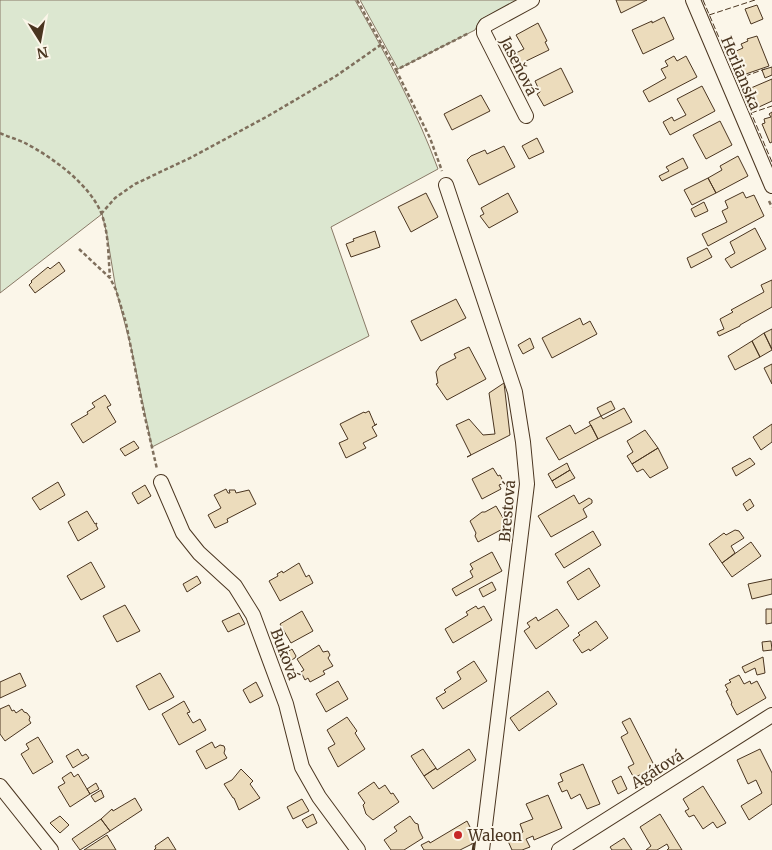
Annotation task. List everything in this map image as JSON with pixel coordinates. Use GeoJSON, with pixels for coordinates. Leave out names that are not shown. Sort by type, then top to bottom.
{"type":"FeatureCollection","features":[{"type":"Feature","properties":{"kind":"street","name":"Jaseňová"},"geometry":{"type":"LineString","coordinates":[[526,116],[484,33],[484,28],[486,24],[532,0]]}},
{"type":"Feature","properties":{"kind":"street","name":"Herlianska"},"geometry":{"type":"LineString","coordinates":[[692,0],[772,186]]}},
{"type":"Feature","properties":{"kind":"street","name":"Brestová"},"geometry":{"type":"LineString","coordinates":[[446,184],[515,392],[524,449],[527,484],[482,850]]}},
{"type":"Feature","properties":{"kind":"street","name":"Buková"},"geometry":{"type":"LineString","coordinates":[[161,482],[183,533],[199,552],[235,586],[253,614],[286,704],[302,767],[320,797],[358,850]]}},
{"type":"Feature","properties":{"kind":"street","name":"Agátová"},"geometry":{"type":"LineString","coordinates":[[559,850],[772,715]]}},
{"type":"Feature","properties":{"kind":"street"},"geometry":{"type":"LineString","coordinates":[[0,786],[50,850]]}},
{"type":"Feature","properties":{"kind":"path"},"geometry":{"type":"LineString","coordinates":[[357,0],[396,70],[430,138],[446,184]]}},
{"type":"Feature","properties":{"kind":"path"},"geometry":{"type":"LineString","coordinates":[[396,70],[486,24]]}},
{"type":"Feature","properties":{"kind":"path"},"geometry":{"type":"LineString","coordinates":[[102,214],[115,198],[135,184],[192,157],[268,116],[336,76],[382,44]]}},
{"type":"Feature","properties":{"kind":"path"},"geometry":{"type":"LineString","coordinates":[[0,133],[43,153],[83,186],[97,204],[102,214],[107,235],[110,278]]}},
{"type":"Feature","properties":{"kind":"path"},"geometry":{"type":"LineString","coordinates":[[80,249],[110,278],[116,290],[126,323],[144,413],[161,482]]}},
{"type":"Feature","properties":{"kind":"green space"},"geometry":{"type":"Polygon","coordinates":[[[0,0],[355,0],[410,104],[438,169],[331,227],[369,336],[152,447],[131,347],[116,290],[102,214],[0,293],[0,0]]]}},
{"type":"Feature","properties":{"kind":"green space"},"geometry":{"type":"Polygon","coordinates":[[[360,0],[518,0],[480,20],[475,30],[398,69],[360,0]]]}},
{"type":"Feature","properties":{"kind":"building"},"geometry":{"type":"Polygon","coordinates":[[[616,0],[647,0],[621,13],[616,0]]]}},
{"type":"Feature","properties":{"kind":"building"},"geometry":{"type":"Polygon","coordinates":[[[757,5],[763,19],[751,24],[745,9],[757,5]]]}},
{"type":"Feature","properties":{"kind":"building"},"geometry":{"type":"Polygon","coordinates":[[[664,17],[674,39],[643,54],[632,30],[664,17]]]}},
{"type":"Feature","properties":{"kind":"building"},"geometry":{"type":"Polygon","coordinates":[[[538,23],[547,41],[545,42],[549,50],[522,63],[516,53],[524,49],[516,35],[538,23]]]}},
{"type":"Feature","properties":{"kind":"building"},"geometry":{"type":"Polygon","coordinates":[[[757,36],[769,66],[743,75],[734,52],[743,48],[741,44],[748,41],[747,39],[757,36]]]}},
{"type":"Feature","properties":{"kind":"building"},"geometry":{"type":"Polygon","coordinates":[[[674,56],[677,61],[686,56],[697,77],[649,102],[643,91],[666,78],[661,69],[668,66],[665,61],[674,56]]]}},
{"type":"Feature","properties":{"kind":"building"},"geometry":{"type":"Polygon","coordinates":[[[772,67],[772,75],[765,78],[762,70],[772,67]]]}},
{"type":"Feature","properties":{"kind":"building"},"geometry":{"type":"Polygon","coordinates":[[[561,68],[573,92],[544,106],[537,94],[540,92],[535,81],[561,68]]]}},
{"type":"Feature","properties":{"kind":"building"},"geometry":{"type":"Polygon","coordinates":[[[772,79],[772,101],[759,107],[751,88],[772,79]]]}},
{"type":"Feature","properties":{"kind":"building"},"geometry":{"type":"Polygon","coordinates":[[[702,86],[715,111],[670,135],[663,122],[672,117],[674,121],[686,115],[677,99],[702,86]]]}},
{"type":"Feature","properties":{"kind":"building"},"geometry":{"type":"Polygon","coordinates":[[[481,95],[490,111],[452,130],[444,114],[481,95]]]}},
{"type":"Feature","properties":{"kind":"building"},"geometry":{"type":"Polygon","coordinates":[[[772,112],[772,142],[770,143],[762,124],[765,123],[764,119],[771,117],[769,114],[772,112]]]}},
{"type":"Feature","properties":{"kind":"building"},"geometry":{"type":"Polygon","coordinates":[[[720,121],[732,145],[706,159],[693,135],[720,121]]]}},
{"type":"Feature","properties":{"kind":"building"},"geometry":{"type":"Polygon","coordinates":[[[537,138],[544,152],[529,159],[522,146],[537,138]]]}},
{"type":"Feature","properties":{"kind":"building"},"geometry":{"type":"Polygon","coordinates":[[[504,146],[515,167],[479,185],[467,160],[471,156],[485,150],[487,154],[504,146]]]}},
{"type":"Feature","properties":{"kind":"building"},"geometry":{"type":"Polygon","coordinates":[[[738,156],[748,176],[716,193],[708,178],[722,170],[720,166],[738,156]]]}},
{"type":"Feature","properties":{"kind":"building"},"geometry":{"type":"Polygon","coordinates":[[[683,158],[688,168],[662,181],[659,176],[669,171],[666,167],[683,158]]]}},
{"type":"Feature","properties":{"kind":"building"},"geometry":{"type":"Polygon","coordinates":[[[708,178],[716,193],[692,205],[684,190],[708,178]]]}},
{"type":"Feature","properties":{"kind":"building"},"geometry":{"type":"Polygon","coordinates":[[[743,192],[746,198],[754,195],[764,216],[708,246],[702,234],[727,222],[722,211],[728,208],[725,201],[743,192]]]}},
{"type":"Feature","properties":{"kind":"building"},"geometry":{"type":"Polygon","coordinates":[[[426,193],[438,217],[411,232],[398,207],[426,193]]]}},
{"type":"Feature","properties":{"kind":"building"},"geometry":{"type":"Polygon","coordinates":[[[508,193],[518,212],[489,228],[480,216],[484,214],[481,208],[508,193]]]}},
{"type":"Feature","properties":{"kind":"building"},"geometry":{"type":"Polygon","coordinates":[[[704,202],[708,211],[695,217],[691,209],[704,202]]]}},
{"type":"Feature","properties":{"kind":"building"},"geometry":{"type":"Polygon","coordinates":[[[755,228],[766,249],[731,268],[725,259],[735,253],[730,242],[755,228]]]}},
{"type":"Feature","properties":{"kind":"building"},"geometry":{"type":"Polygon","coordinates":[[[375,231],[380,247],[351,257],[346,244],[354,241],[353,239],[375,231]]]}},
{"type":"Feature","properties":{"kind":"building"},"geometry":{"type":"Polygon","coordinates":[[[707,248],[712,257],[691,268],[687,258],[707,248]]]}},
{"type":"Feature","properties":{"kind":"building"},"geometry":{"type":"Polygon","coordinates":[[[59,262],[65,271],[35,293],[29,285],[31,281],[48,267],[50,269],[59,262]]]}},
{"type":"Feature","properties":{"kind":"building"},"geometry":{"type":"Polygon","coordinates":[[[772,280],[772,307],[719,336],[717,332],[724,329],[720,319],[733,312],[731,310],[764,292],[761,285],[772,280]]]}},
{"type":"Feature","properties":{"kind":"building"},"geometry":{"type":"Polygon","coordinates":[[[456,299],[466,318],[421,341],[411,321],[456,299]]]}},
{"type":"Feature","properties":{"kind":"building"},"geometry":{"type":"Polygon","coordinates":[[[580,318],[583,325],[590,321],[597,334],[552,358],[542,338],[580,318]]]}},
{"type":"Feature","properties":{"kind":"building"},"geometry":{"type":"Polygon","coordinates":[[[772,329],[772,349],[764,333],[772,329]]]}},
{"type":"Feature","properties":{"kind":"building"},"geometry":{"type":"Polygon","coordinates":[[[764,333],[772,350],[760,357],[752,341],[764,333]]]}},
{"type":"Feature","properties":{"kind":"building"},"geometry":{"type":"Polygon","coordinates":[[[530,338],[534,348],[523,354],[518,345],[530,338]]]}},
{"type":"Feature","properties":{"kind":"building"},"geometry":{"type":"Polygon","coordinates":[[[752,341],[760,357],[735,370],[728,356],[752,341]]]}},
{"type":"Feature","properties":{"kind":"building"},"geometry":{"type":"Polygon","coordinates":[[[469,347],[486,379],[447,400],[436,384],[438,383],[436,372],[440,366],[456,358],[454,354],[469,347]]]}},
{"type":"Feature","properties":{"kind":"building"},"geometry":{"type":"Polygon","coordinates":[[[772,364],[772,384],[764,368],[772,364]]]}},
{"type":"Feature","properties":{"kind":"building"},"geometry":{"type":"Polygon","coordinates":[[[504,383],[510,435],[471,455],[456,425],[469,419],[483,435],[495,434],[489,393],[504,383]]]}},
{"type":"Feature","properties":{"kind":"building"},"geometry":{"type":"Polygon","coordinates":[[[105,395],[111,405],[107,407],[116,422],[83,443],[71,424],[88,414],[87,412],[95,407],[92,403],[105,395]]]}},
{"type":"Feature","properties":{"kind":"building"},"geometry":{"type":"Polygon","coordinates":[[[611,401],[615,409],[601,416],[597,408],[611,401]]]}},
{"type":"Feature","properties":{"kind":"building"},"geometry":{"type":"Polygon","coordinates":[[[624,408],[632,422],[598,439],[589,422],[601,416],[603,419],[624,408]]]}},
{"type":"Feature","properties":{"kind":"building"},"geometry":{"type":"Polygon","coordinates":[[[369,411],[375,425],[377,424],[372,427],[377,436],[363,443],[366,448],[346,458],[339,443],[348,439],[340,424],[369,411]]]}},
{"type":"Feature","properties":{"kind":"building"},"geometry":{"type":"Polygon","coordinates":[[[772,424],[772,442],[761,450],[753,437],[772,424]]]}},
{"type":"Feature","properties":{"kind":"building"},"geometry":{"type":"Polygon","coordinates":[[[570,425],[575,434],[591,425],[598,439],[559,460],[546,438],[570,425]]]}},
{"type":"Feature","properties":{"kind":"building"},"geometry":{"type":"Polygon","coordinates":[[[645,430],[658,448],[632,464],[627,456],[633,452],[627,441],[645,430]]]}},
{"type":"Feature","properties":{"kind":"building"},"geometry":{"type":"Polygon","coordinates":[[[134,441],[139,448],[125,456],[120,449],[134,441]]]}},
{"type":"Feature","properties":{"kind":"building"},"geometry":{"type":"Polygon","coordinates":[[[658,448],[668,468],[650,478],[643,469],[637,472],[632,464],[658,448]]]}},
{"type":"Feature","properties":{"kind":"building"},"geometry":{"type":"Polygon","coordinates":[[[750,458],[755,464],[736,476],[732,468],[750,458]]]}},
{"type":"Feature","properties":{"kind":"building"},"geometry":{"type":"Polygon","coordinates":[[[567,463],[570,470],[552,481],[548,474],[567,463]]]}},
{"type":"Feature","properties":{"kind":"building"},"geometry":{"type":"Polygon","coordinates":[[[493,468],[498,476],[500,475],[504,483],[499,485],[501,489],[482,499],[472,479],[493,468]]]}},
{"type":"Feature","properties":{"kind":"building"},"geometry":{"type":"Polygon","coordinates":[[[570,470],[575,478],[556,488],[552,481],[570,470]]]}},
{"type":"Feature","properties":{"kind":"building"},"geometry":{"type":"Polygon","coordinates":[[[58,482],[65,495],[40,510],[32,498],[58,482]]]}},
{"type":"Feature","properties":{"kind":"building"},"geometry":{"type":"Polygon","coordinates":[[[145,485],[151,496],[138,504],[132,493],[145,485]]]}},
{"type":"Feature","properties":{"kind":"building"},"geometry":{"type":"Polygon","coordinates":[[[226,489],[228,493],[230,493],[229,490],[235,490],[236,493],[249,490],[256,504],[227,519],[228,522],[215,528],[208,515],[221,508],[214,495],[226,489]]]}},
{"type":"Feature","properties":{"kind":"building"},"geometry":{"type":"Polygon","coordinates":[[[574,495],[579,504],[589,498],[592,500],[592,503],[583,509],[587,517],[551,537],[538,516],[574,495]]]}},
{"type":"Feature","properties":{"kind":"building"},"geometry":{"type":"Polygon","coordinates":[[[750,499],[754,506],[747,511],[743,504],[750,499]]]}},
{"type":"Feature","properties":{"kind":"building"},"geometry":{"type":"Polygon","coordinates":[[[496,506],[503,518],[507,516],[512,524],[478,542],[470,521],[482,512],[496,506]]]}},
{"type":"Feature","properties":{"kind":"building"},"geometry":{"type":"Polygon","coordinates":[[[87,511],[95,524],[97,523],[98,529],[78,541],[68,522],[87,511]]]}},
{"type":"Feature","properties":{"kind":"building"},"geometry":{"type":"Polygon","coordinates":[[[735,530],[739,531],[744,538],[731,546],[735,553],[722,563],[709,544],[724,533],[726,535],[735,530]]]}},
{"type":"Feature","properties":{"kind":"building"},"geometry":{"type":"Polygon","coordinates":[[[593,531],[601,545],[564,568],[555,554],[593,531]]]}},
{"type":"Feature","properties":{"kind":"building"},"geometry":{"type":"Polygon","coordinates":[[[751,542],[761,556],[732,577],[722,563],[751,542]]]}},
{"type":"Feature","properties":{"kind":"building"},"geometry":{"type":"Polygon","coordinates":[[[492,552],[502,571],[456,596],[452,589],[473,577],[470,571],[473,569],[470,564],[492,552]]]}},
{"type":"Feature","properties":{"kind":"building"},"geometry":{"type":"Polygon","coordinates":[[[91,562],[105,587],[81,600],[67,576],[91,562]]]}},
{"type":"Feature","properties":{"kind":"building"},"geometry":{"type":"Polygon","coordinates":[[[299,563],[306,577],[309,575],[313,583],[280,601],[269,581],[278,576],[277,574],[282,571],[283,573],[299,563]]]}},
{"type":"Feature","properties":{"kind":"building"},"geometry":{"type":"Polygon","coordinates":[[[589,568],[600,586],[578,600],[567,582],[589,568]]]}},
{"type":"Feature","properties":{"kind":"building"},"geometry":{"type":"Polygon","coordinates":[[[197,576],[201,583],[187,592],[183,584],[197,576]]]}},
{"type":"Feature","properties":{"kind":"building"},"geometry":{"type":"Polygon","coordinates":[[[772,579],[772,594],[752,599],[748,584],[772,579]]]}},
{"type":"Feature","properties":{"kind":"building"},"geometry":{"type":"Polygon","coordinates":[[[492,582],[496,590],[483,597],[479,589],[492,582]]]}},
{"type":"Feature","properties":{"kind":"building"},"geometry":{"type":"Polygon","coordinates":[[[125,605],[140,631],[117,642],[103,616],[125,605]]]}},
{"type":"Feature","properties":{"kind":"building"},"geometry":{"type":"Polygon","coordinates":[[[476,606],[478,609],[484,606],[492,620],[453,643],[445,629],[468,615],[466,612],[476,606]]]}},
{"type":"Feature","properties":{"kind":"building"},"geometry":{"type":"Polygon","coordinates":[[[557,609],[569,626],[536,649],[524,631],[530,627],[527,623],[536,617],[538,621],[557,609]]]}},
{"type":"Feature","properties":{"kind":"building"},"geometry":{"type":"Polygon","coordinates":[[[766,609],[772,609],[772,623],[766,624],[766,609]]]}},
{"type":"Feature","properties":{"kind":"building"},"geometry":{"type":"Polygon","coordinates":[[[302,611],[313,631],[291,643],[280,624],[302,611]]]}},
{"type":"Feature","properties":{"kind":"building"},"geometry":{"type":"Polygon","coordinates":[[[239,613],[245,624],[228,632],[222,621],[239,613]]]}},
{"type":"Feature","properties":{"kind":"building"},"geometry":{"type":"Polygon","coordinates":[[[596,621],[608,638],[590,651],[589,649],[582,653],[573,640],[580,635],[578,633],[596,621]]]}},
{"type":"Feature","properties":{"kind":"building"},"geometry":{"type":"Polygon","coordinates":[[[771,641],[772,650],[763,651],[762,642],[771,641]]]}},
{"type":"Feature","properties":{"kind":"building"},"geometry":{"type":"Polygon","coordinates":[[[319,645],[323,652],[328,651],[330,655],[328,658],[333,666],[323,671],[325,674],[310,682],[308,678],[305,680],[301,672],[304,670],[297,659],[319,645]]]}},
{"type":"Feature","properties":{"kind":"building"},"geometry":{"type":"Polygon","coordinates":[[[292,649],[296,656],[295,658],[283,665],[279,657],[292,649]]]}},
{"type":"Feature","properties":{"kind":"building"},"geometry":{"type":"Polygon","coordinates":[[[763,657],[765,673],[757,675],[755,668],[745,673],[742,667],[763,657]]]}},
{"type":"Feature","properties":{"kind":"building"},"geometry":{"type":"Polygon","coordinates":[[[474,661],[487,681],[443,709],[436,698],[446,692],[444,690],[461,679],[457,672],[474,661]]]}},
{"type":"Feature","properties":{"kind":"building"},"geometry":{"type":"Polygon","coordinates":[[[20,673],[26,686],[0,698],[0,682],[20,673]]]}},
{"type":"Feature","properties":{"kind":"building"},"geometry":{"type":"Polygon","coordinates":[[[160,673],[174,697],[149,710],[136,686],[160,673]]]}},
{"type":"Feature","properties":{"kind":"building"},"geometry":{"type":"Polygon","coordinates":[[[739,675],[744,684],[750,681],[751,684],[757,681],[766,698],[737,715],[725,685],[731,682],[729,680],[739,675]]]}},
{"type":"Feature","properties":{"kind":"building"},"geometry":{"type":"Polygon","coordinates":[[[338,681],[348,699],[326,712],[316,694],[338,681]]]}},
{"type":"Feature","properties":{"kind":"building"},"geometry":{"type":"Polygon","coordinates":[[[256,682],[263,696],[250,703],[243,690],[256,682]]]}},
{"type":"Feature","properties":{"kind":"building"},"geometry":{"type":"Polygon","coordinates":[[[548,691],[557,704],[519,731],[510,718],[548,691]]]}},
{"type":"Feature","properties":{"kind":"building"},"geometry":{"type":"Polygon","coordinates":[[[184,701],[190,712],[187,713],[193,723],[200,719],[206,730],[179,745],[162,714],[184,701]]]}},
{"type":"Feature","properties":{"kind":"building"},"geometry":{"type":"Polygon","coordinates":[[[9,705],[12,711],[14,710],[16,713],[22,709],[27,713],[31,723],[5,741],[0,734],[0,709],[9,705]]]}},
{"type":"Feature","properties":{"kind":"building"},"geometry":{"type":"Polygon","coordinates":[[[347,717],[357,731],[355,733],[365,749],[338,767],[328,748],[335,744],[327,730],[347,717]]]}},
{"type":"Feature","properties":{"kind":"building"},"geometry":{"type":"Polygon","coordinates":[[[630,718],[655,767],[634,778],[628,767],[634,764],[621,737],[628,733],[622,722],[630,718]]]}},
{"type":"Feature","properties":{"kind":"building"},"geometry":{"type":"Polygon","coordinates":[[[38,737],[53,762],[33,774],[21,754],[29,749],[26,744],[38,737]]]}},
{"type":"Feature","properties":{"kind":"building"},"geometry":{"type":"Polygon","coordinates":[[[212,742],[215,748],[220,745],[224,746],[224,753],[227,758],[206,769],[196,751],[212,742]]]}},
{"type":"Feature","properties":{"kind":"building"},"geometry":{"type":"Polygon","coordinates":[[[78,749],[82,756],[86,754],[89,758],[73,768],[66,756],[78,749]]]}},
{"type":"Feature","properties":{"kind":"building"},"geometry":{"type":"Polygon","coordinates":[[[423,749],[436,768],[424,776],[411,756],[423,749]]]}},
{"type":"Feature","properties":{"kind":"building"},"geometry":{"type":"Polygon","coordinates":[[[469,749],[476,760],[433,789],[424,776],[436,768],[437,770],[469,749]]]}},
{"type":"Feature","properties":{"kind":"building"},"geometry":{"type":"Polygon","coordinates":[[[760,749],[772,773],[772,804],[749,820],[741,806],[762,793],[756,780],[748,784],[737,760],[760,749]]]}},
{"type":"Feature","properties":{"kind":"building"},"geometry":{"type":"Polygon","coordinates":[[[583,764],[600,804],[587,809],[580,794],[571,799],[567,790],[562,792],[558,783],[563,781],[560,774],[583,764]]]}},
{"type":"Feature","properties":{"kind":"building"},"geometry":{"type":"Polygon","coordinates":[[[241,769],[253,781],[250,784],[260,798],[239,810],[234,798],[224,784],[232,780],[241,769]]]}},
{"type":"Feature","properties":{"kind":"building"},"geometry":{"type":"Polygon","coordinates":[[[71,772],[74,777],[78,774],[90,794],[70,807],[58,787],[65,783],[62,778],[71,772]]]}},
{"type":"Feature","properties":{"kind":"building"},"geometry":{"type":"Polygon","coordinates":[[[621,776],[627,789],[618,794],[612,781],[621,776]]]}},
{"type":"Feature","properties":{"kind":"building"},"geometry":{"type":"Polygon","coordinates":[[[374,782],[379,789],[385,785],[399,802],[373,820],[366,814],[363,805],[365,803],[358,793],[374,782]]]}},
{"type":"Feature","properties":{"kind":"building"},"geometry":{"type":"Polygon","coordinates":[[[96,783],[99,789],[90,794],[87,789],[96,783]]]}},
{"type":"Feature","properties":{"kind":"building"},"geometry":{"type":"Polygon","coordinates":[[[703,786],[726,823],[717,828],[713,822],[703,829],[694,815],[689,817],[685,811],[689,809],[683,799],[703,786]]]}},
{"type":"Feature","properties":{"kind":"building"},"geometry":{"type":"Polygon","coordinates":[[[101,790],[104,797],[95,802],[91,796],[101,790]]]}},
{"type":"Feature","properties":{"kind":"building"},"geometry":{"type":"Polygon","coordinates":[[[548,795],[562,828],[534,840],[533,836],[526,839],[530,847],[522,850],[512,850],[508,841],[516,837],[515,835],[523,832],[520,824],[533,819],[526,804],[548,795]]]}},
{"type":"Feature","properties":{"kind":"building"},"geometry":{"type":"Polygon","coordinates":[[[135,798],[142,810],[110,831],[101,819],[112,809],[113,811],[135,798]]]}},
{"type":"Feature","properties":{"kind":"building"},"geometry":{"type":"Polygon","coordinates":[[[302,799],[309,811],[293,819],[287,807],[302,799]]]}},
{"type":"Feature","properties":{"kind":"building"},"geometry":{"type":"Polygon","coordinates":[[[313,814],[317,823],[307,828],[302,820],[313,814]]]}},
{"type":"Feature","properties":{"kind":"building"},"geometry":{"type":"Polygon","coordinates":[[[660,814],[682,850],[667,850],[669,848],[667,844],[657,850],[646,850],[651,846],[640,827],[660,814]]]}},
{"type":"Feature","properties":{"kind":"building"},"geometry":{"type":"Polygon","coordinates":[[[60,816],[69,825],[60,833],[50,823],[60,816]]]}},
{"type":"Feature","properties":{"kind":"building"},"geometry":{"type":"Polygon","coordinates":[[[410,816],[418,824],[423,838],[404,850],[391,850],[384,840],[397,831],[394,827],[410,816]]]}},
{"type":"Feature","properties":{"kind":"building"},"geometry":{"type":"Polygon","coordinates":[[[101,819],[110,831],[80,850],[72,839],[101,819]]]}},
{"type":"Feature","properties":{"kind":"building","name":"Waleon"},"geometry":{"type":"Polygon","coordinates":[[[467,821],[472,831],[470,832],[473,837],[472,844],[460,850],[424,850],[421,845],[429,841],[430,843],[467,821]]]}},
{"type":"Feature","properties":{"kind":"building"},"geometry":{"type":"Polygon","coordinates":[[[107,835],[116,850],[84,850],[107,835]]]}},
{"type":"Feature","properties":{"kind":"building"},"geometry":{"type":"Polygon","coordinates":[[[168,837],[176,850],[154,850],[155,846],[168,837]]]}},
{"type":"Feature","properties":{"kind":"building"},"geometry":{"type":"Polygon","coordinates":[[[624,838],[632,850],[612,850],[610,847],[624,838]]]}},
{"type":"Feature","properties":{"kind":"fence"},"geometry":{"type":"LineString","coordinates":[[703,0],[772,162]]}},
{"type":"Feature","properties":{"kind":"fence"},"geometry":{"type":"LineString","coordinates":[[709,15],[755,0]]}},
{"type":"Feature","properties":{"kind":"fence"},"geometry":{"type":"LineString","coordinates":[[737,79],[765,69]]}},
{"type":"Feature","properties":{"kind":"fence"},"geometry":{"type":"LineString","coordinates":[[751,113],[772,106]]}},
{"type":"Feature","properties":{"kind":"wall"},"geometry":{"type":"LineString","coordinates":[[472,831],[475,836],[473,850]]}},
{"type":"Feature","properties":{"kind":"place","name":"Waleon"},"geometry":{"type":"Point","coordinates":[458,835]}}]}
